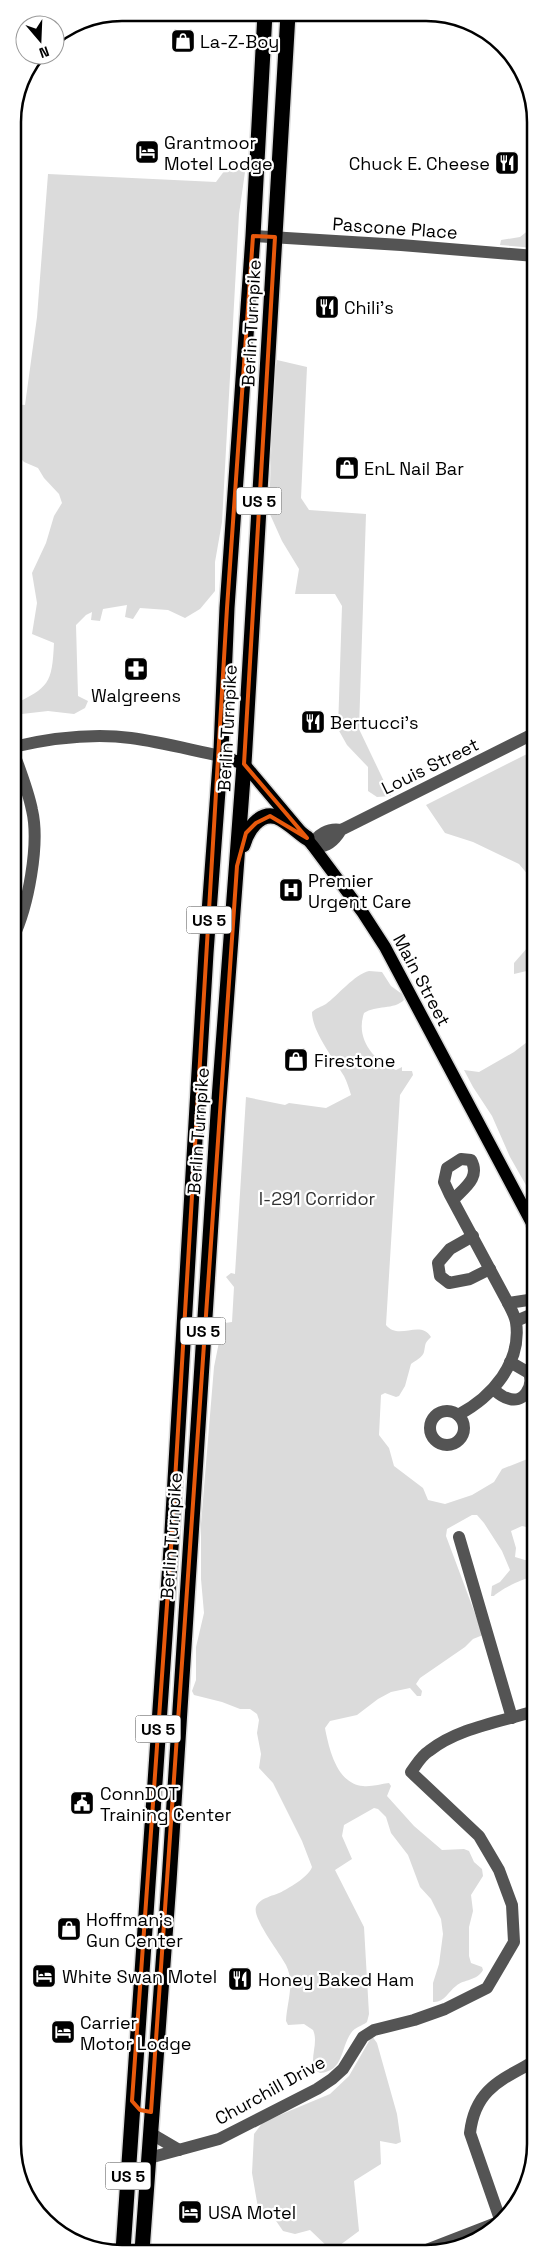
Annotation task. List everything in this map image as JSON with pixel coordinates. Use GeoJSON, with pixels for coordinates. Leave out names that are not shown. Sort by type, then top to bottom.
{"type":"FeatureCollection","features":[{"type":"Feature","properties":{"kind":"highway","name":"Berlin Turnpike"},"geometry":{"type":"LineString","coordinates":[[123,2245],[171,1548],[195,1134],[221,756],[227,608],[253,236],[265,21]]}},
{"type":"Feature","properties":{"kind":"highway","name":"Berlin Turnpike"},"geometry":{"type":"LineString","coordinates":[[143,2245],[169,1882],[218,1113],[244,764],[288,21]]}},
{"type":"Feature","properties":{"kind":"highway"},"geometry":{"type":"LineString","coordinates":[[237,866],[246,833],[263,818],[277,817],[310,842]]}},
{"type":"Feature","properties":{"kind":"highway"},"geometry":{"type":"LineString","coordinates":[[195,1134],[207,1126],[218,1113]]}},
{"type":"Feature","properties":{"kind":"highway"},"geometry":{"type":"LineString","coordinates":[[171,1548],[189,1550]]}},
{"type":"Feature","properties":{"kind":"highway"},"geometry":{"type":"LineString","coordinates":[[147,1880],[169,1882]]}},
{"type":"Feature","properties":{"kind":"highway"},"geometry":{"type":"LineString","coordinates":[[132,2101],[140,2110],[151,2112]]}},
{"type":"Feature","properties":{"kind":"main road"},"geometry":{"type":"LineString","coordinates":[[221,756],[244,764]]}},
{"type":"Feature","properties":{"kind":"main road","name":"Main Street"},"geometry":{"type":"LineString","coordinates":[[244,764],[310,842],[363,912],[385,948],[527,1214]]}},
{"type":"Feature","properties":{"kind":"street","name":"Pascone Place"},"geometry":{"type":"LineString","coordinates":[[253,236],[527,255]]}},
{"type":"Feature","properties":{"kind":"street"},"geometry":{"type":"LineString","coordinates":[[21,745],[47,739],[101,736],[131,738],[221,756]]}},
{"type":"Feature","properties":{"kind":"street","name":"Louis Street"},"geometry":{"type":"LineString","coordinates":[[310,842],[334,829],[341,830],[527,737]]}},
{"type":"Feature","properties":{"kind":"street"},"geometry":{"type":"LineString","coordinates":[[21,776],[32,810],[34,824],[29,886],[21,918]]}},
{"type":"Feature","properties":{"kind":"street"},"geometry":{"type":"LineString","coordinates":[[452,1200],[473,1236],[516,1321],[513,1356],[493,1390],[472,1407],[458,1415]]}},
{"type":"Feature","properties":{"kind":"street"},"geometry":{"type":"LineString","coordinates":[[473,1236],[450,1249],[438,1263],[440,1276],[449,1283],[470,1279],[490,1269]]}},
{"type":"Feature","properties":{"kind":"street"},"geometry":{"type":"LineString","coordinates":[[508,1303],[527,1300]]}},
{"type":"Feature","properties":{"kind":"street"},"geometry":{"type":"LineString","coordinates":[[516,1321],[527,1316]]}},
{"type":"Feature","properties":{"kind":"street"},"geometry":{"type":"LineString","coordinates":[[510,1362],[527,1372]]}},
{"type":"Feature","properties":{"kind":"street"},"geometry":{"type":"LineString","coordinates":[[493,1390],[507,1399],[516,1399],[527,1394]]}},
{"type":"Feature","properties":{"kind":"street"},"geometry":{"type":"LineString","coordinates":[[459,1537],[512,1718]]}},
{"type":"Feature","properties":{"kind":"street","name":"Churchill Drive"},"geometry":{"type":"LineString","coordinates":[[149,2158],[219,2139],[316,2089],[343,2069],[363,2037],[374,2030],[414,2020],[445,2009],[487,1988],[514,1942],[512,1905],[499,1870],[479,1836],[411,1772],[428,1751],[461,1734],[527,1713]]}},
{"type":"Feature","properties":{"kind":"street"},"geometry":{"type":"LineString","coordinates":[[498,2214],[470,2133],[472,2119],[492,2085],[527,2065]]}},
{"type":"Feature","properties":{"kind":"street"},"geometry":{"type":"LineString","coordinates":[[150,2133],[162,2142],[179,2150]]}},
{"type":"Feature","properties":{"kind":"street"},"geometry":{"type":"LineString","coordinates":[[445,2243],[473,2232]]}},
{"type":"Feature","properties":{"kind":"highlighted area"},"geometry":{"type":"Polygon","coordinates":[[[253,236],[275,237],[244,764],[307,838],[270,816],[256,823],[246,833],[237,866],[151,2112],[140,2110],[132,2101],[171,1548],[227,608],[253,236]]]}},
{"type":"Feature","properties":{"kind":"green space"},"geometry":{"type":"Polygon","coordinates":[[[246,165],[239,214],[222,522],[215,562],[215,591],[200,609],[185,618],[168,610],[140,608],[133,619],[125,617],[127,605],[103,609],[100,621],[91,620],[92,612],[86,615],[76,625],[78,696],[88,701],[85,708],[74,714],[48,711],[21,714],[21,700],[46,683],[52,667],[54,643],[32,634],[37,603],[32,573],[46,543],[54,516],[62,503],[59,494],[44,478],[38,468],[24,462],[21,459],[21,405],[25,405],[37,317],[48,174],[216,182],[228,166],[246,165]]]}},
{"type":"Feature","properties":{"kind":"green space"},"geometry":{"type":"Polygon","coordinates":[[[527,231],[527,247],[500,245],[501,240],[520,237],[527,231]]]}},
{"type":"Feature","properties":{"kind":"green space"},"geometry":{"type":"Polygon","coordinates":[[[277,360],[307,367],[301,498],[309,510],[366,514],[359,729],[391,796],[377,797],[368,791],[368,767],[347,745],[338,729],[342,606],[335,594],[295,594],[299,569],[282,541],[269,512],[274,374],[277,360]]]}},
{"type":"Feature","properties":{"kind":"green space"},"geometry":{"type":"Polygon","coordinates":[[[527,754],[527,874],[519,864],[473,842],[445,833],[426,805],[527,754]]]}},
{"type":"Feature","properties":{"kind":"green space"},"geometry":{"type":"Polygon","coordinates":[[[527,948],[527,971],[514,974],[514,963],[527,948]]]}},
{"type":"Feature","properties":{"kind":"green space","name":"I-291 Corridor"},"geometry":{"type":"Polygon","coordinates":[[[369,971],[382,972],[391,986],[402,994],[404,1000],[395,1005],[364,1013],[362,1032],[364,1040],[368,1048],[380,1061],[396,1070],[402,1067],[402,1071],[412,1071],[413,1075],[400,1095],[386,1325],[397,1331],[421,1330],[431,1337],[426,1342],[422,1356],[411,1364],[405,1386],[399,1396],[396,1397],[385,1393],[381,1395],[379,1435],[389,1448],[394,1466],[423,1488],[428,1500],[445,1504],[472,1495],[494,1482],[502,1469],[527,1459],[527,1527],[522,1526],[511,1531],[516,1548],[515,1557],[527,1560],[527,1578],[491,1596],[492,1586],[500,1582],[510,1570],[502,1551],[484,1523],[477,1515],[472,1515],[447,1529],[446,1536],[483,1635],[473,1639],[465,1647],[420,1678],[416,1684],[422,1691],[421,1696],[417,1696],[410,1688],[391,1692],[357,1715],[330,1721],[325,1728],[332,1755],[347,1779],[354,1784],[363,1786],[389,1783],[391,1786],[387,1796],[414,1826],[442,1850],[464,1849],[469,1851],[474,1862],[482,1869],[483,1876],[471,1895],[473,1911],[469,1927],[469,1956],[471,1963],[482,1967],[483,1970],[474,1978],[456,1986],[440,2001],[433,2002],[433,1983],[439,1964],[443,1934],[441,1919],[431,1899],[420,1887],[408,1855],[391,1833],[386,1817],[378,1809],[374,1808],[344,1825],[342,1836],[352,1859],[335,1870],[364,1927],[369,2014],[367,2022],[354,2029],[347,2039],[337,2064],[328,2071],[320,2073],[315,2070],[313,2065],[315,2035],[313,2030],[304,2024],[288,2025],[286,2021],[290,1986],[289,1972],[262,1927],[256,1912],[256,1907],[261,1901],[295,1884],[312,1867],[302,1841],[273,1783],[259,1768],[261,1754],[257,1733],[259,1720],[257,1714],[250,1709],[240,1709],[194,1695],[192,1691],[196,1680],[196,1647],[204,1613],[201,1579],[201,1524],[214,1367],[225,1323],[232,1322],[234,1287],[226,1277],[231,1273],[235,1274],[246,1097],[285,1105],[289,1103],[326,1108],[351,1095],[344,1076],[319,1037],[312,1012],[326,1004],[369,971]]]}},
{"type":"Feature","properties":{"kind":"green space"},"geometry":{"type":"Polygon","coordinates":[[[527,1042],[527,1187],[510,1157],[492,1116],[464,1070],[479,1072],[514,1052],[527,1042]]]}},
{"type":"Feature","properties":{"kind":"green space"},"geometry":{"type":"Polygon","coordinates":[[[372,2036],[377,2043],[397,2114],[401,2142],[396,2144],[380,2141],[381,2164],[354,2181],[359,2231],[340,2245],[326,2245],[310,2230],[295,2234],[283,2231],[272,2215],[258,2208],[252,2173],[254,2134],[263,2122],[330,2094],[349,2076],[372,2036]]]}},
{"type":"Feature","properties":{"kind":"place","name":"La-Z-Boy"},"geometry":{"type":"Point","coordinates":[183,41]}},
{"type":"Feature","properties":{"kind":"place","name":"Grantmoor Motel Lodge"},"geometry":{"type":"Point","coordinates":[147,152]}},
{"type":"Feature","properties":{"kind":"place","name":"Chuck E. Cheese"},"geometry":{"type":"Point","coordinates":[507,163]}},
{"type":"Feature","properties":{"kind":"place","name":"Chili's"},"geometry":{"type":"Point","coordinates":[327,307]}},
{"type":"Feature","properties":{"kind":"place","name":"EnL Nail Bar"},"geometry":{"type":"Point","coordinates":[347,468]}},
{"type":"Feature","properties":{"kind":"place","name":"Walgreens"},"geometry":{"type":"Point","coordinates":[136,669]}},
{"type":"Feature","properties":{"kind":"place","name":"Bertucci's"},"geometry":{"type":"Point","coordinates":[313,722]}},
{"type":"Feature","properties":{"kind":"place","name":"Premier Urgent Care"},"geometry":{"type":"Point","coordinates":[291,890]}},
{"type":"Feature","properties":{"kind":"place","name":"Firestone"},"geometry":{"type":"Point","coordinates":[296,1060]}},
{"type":"Feature","properties":{"kind":"place","name":"ConnDOT Training Center"},"geometry":{"type":"Point","coordinates":[82,1803]}},
{"type":"Feature","properties":{"kind":"place","name":"Hoffman's Gun Center"},"geometry":{"type":"Point","coordinates":[69,1929]}},
{"type":"Feature","properties":{"kind":"place","name":"White Swan Motel"},"geometry":{"type":"Point","coordinates":[44,1976]}},
{"type":"Feature","properties":{"kind":"place","name":"Honey Baked Ham"},"geometry":{"type":"Point","coordinates":[240,1979]}},
{"type":"Feature","properties":{"kind":"place","name":"Carrier Motor Lodge"},"geometry":{"type":"Point","coordinates":[63,2032]}},
{"type":"Feature","properties":{"kind":"place","name":"USA Motel"},"geometry":{"type":"Point","coordinates":[190,2212]}}]}
